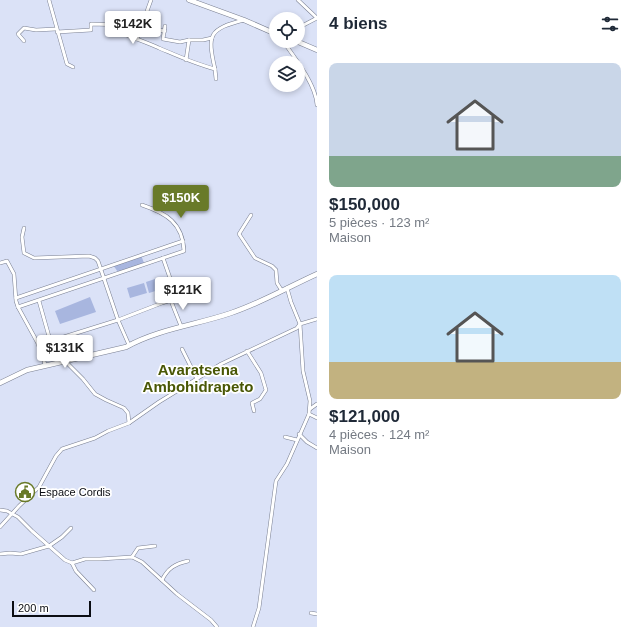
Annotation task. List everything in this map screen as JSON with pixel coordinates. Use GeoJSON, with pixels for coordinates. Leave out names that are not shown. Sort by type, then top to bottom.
{"type":"FeatureCollection","features":[{"type":"Feature","properties":{"kind":"street"},"geometry":{"type":"LineString","coordinates":[[49,0],[67,64],[73,67]]}},
{"type":"Feature","properties":{"kind":"street"},"geometry":{"type":"LineString","coordinates":[[137,39],[151,0]]}},
{"type":"Feature","properties":{"kind":"street"},"geometry":{"type":"LineString","coordinates":[[189,0],[269,31]]}},
{"type":"Feature","properties":{"kind":"street"},"geometry":{"type":"LineString","coordinates":[[298,0],[317,18],[305,24]]}},
{"type":"Feature","properties":{"kind":"street"},"geometry":{"type":"LineString","coordinates":[[216,79],[210,49],[212,38],[219,28],[244,20]]}},
{"type":"Feature","properties":{"kind":"street"},"geometry":{"type":"LineString","coordinates":[[24,41],[18,34],[24,28],[36,30],[91,30],[92,24],[124,25],[124,34],[186,60],[215,69]]}},
{"type":"Feature","properties":{"kind":"street"},"geometry":{"type":"LineString","coordinates":[[155,26],[159,27],[158,30],[164,31]]}},
{"type":"Feature","properties":{"kind":"street"},"geometry":{"type":"LineString","coordinates":[[165,26],[164,39],[180,42],[212,38]]}},
{"type":"Feature","properties":{"kind":"street"},"geometry":{"type":"LineString","coordinates":[[186,60],[188,40]]}},
{"type":"Feature","properties":{"kind":"street"},"geometry":{"type":"LineString","coordinates":[[305,45],[317,50]]}},
{"type":"Feature","properties":{"kind":"street"},"geometry":{"type":"LineString","coordinates":[[288,48],[302,68],[316,98],[317,106]]}},
{"type":"Feature","properties":{"kind":"street"},"geometry":{"type":"LineString","coordinates":[[18,307],[184,250],[183,241],[178,226],[159,210],[142,204]]}},
{"type":"Feature","properties":{"kind":"street"},"geometry":{"type":"LineString","coordinates":[[251,215],[239,234],[255,258],[272,266],[276,270],[277,283],[282,291]]}},
{"type":"Feature","properties":{"kind":"street"},"geometry":{"type":"LineString","coordinates":[[24,228],[22,237],[24,253],[29,256],[34,258],[92,256],[98,261],[118,320],[129,345]]}},
{"type":"Feature","properties":{"kind":"street"},"geometry":{"type":"LineString","coordinates":[[16,298],[183,241]]}},
{"type":"Feature","properties":{"kind":"street"},"geometry":{"type":"LineString","coordinates":[[163,258],[177,298]]}},
{"type":"Feature","properties":{"kind":"street"},"geometry":{"type":"LineString","coordinates":[[0,263],[7,261],[14,274],[18,307],[41,349],[46,365]]}},
{"type":"Feature","properties":{"kind":"street"},"geometry":{"type":"LineString","coordinates":[[0,383],[26,370],[129,345],[181,326],[231,313],[253,305],[317,274]]}},
{"type":"Feature","properties":{"kind":"street"},"geometry":{"type":"LineString","coordinates":[[253,627],[259,608],[275,485],[287,464],[310,408],[309,394],[302,364],[300,324],[287,288]]}},
{"type":"Feature","properties":{"kind":"street"},"geometry":{"type":"LineString","coordinates":[[38,345],[118,320],[194,293],[198,298],[201,298]]}},
{"type":"Feature","properties":{"kind":"street"},"geometry":{"type":"LineString","coordinates":[[172,300],[181,326]]}},
{"type":"Feature","properties":{"kind":"street"},"geometry":{"type":"LineString","coordinates":[[39,301],[50,340]]}},
{"type":"Feature","properties":{"kind":"street"},"geometry":{"type":"LineString","coordinates":[[0,527],[39,487],[56,456],[62,449],[95,438],[108,431],[130,423],[159,402],[221,364],[295,329],[300,324],[317,319]]}},
{"type":"Feature","properties":{"kind":"street"},"geometry":{"type":"LineString","coordinates":[[182,349],[197,379]]}},
{"type":"Feature","properties":{"kind":"street"},"geometry":{"type":"LineString","coordinates":[[247,351],[261,373],[266,389],[263,396],[252,403],[254,411]]}},
{"type":"Feature","properties":{"kind":"street"},"geometry":{"type":"LineString","coordinates":[[65,361],[96,394],[124,408],[128,413],[130,423]]}},
{"type":"Feature","properties":{"kind":"street"},"geometry":{"type":"LineString","coordinates":[[310,408],[317,404]]}},
{"type":"Feature","properties":{"kind":"street"},"geometry":{"type":"LineString","coordinates":[[308,414],[317,418]]}},
{"type":"Feature","properties":{"kind":"street"},"geometry":{"type":"LineString","coordinates":[[299,434],[307,442],[317,448]]}},
{"type":"Feature","properties":{"kind":"street"},"geometry":{"type":"LineString","coordinates":[[285,437],[297,440]]}},
{"type":"Feature","properties":{"kind":"street"},"geometry":{"type":"LineString","coordinates":[[0,510],[18,517],[49,546],[72,563],[76,571],[94,590]]}},
{"type":"Feature","properties":{"kind":"street"},"geometry":{"type":"LineString","coordinates":[[0,554],[21,554],[49,546],[71,528]]}},
{"type":"Feature","properties":{"kind":"street"},"geometry":{"type":"LineString","coordinates":[[132,557],[138,548],[155,546]]}},
{"type":"Feature","properties":{"kind":"street"},"geometry":{"type":"LineString","coordinates":[[72,563],[85,559],[132,557],[142,562],[211,620],[217,627]]}},
{"type":"Feature","properties":{"kind":"street"},"geometry":{"type":"LineString","coordinates":[[162,580],[166,571],[188,561]]}},
{"type":"Feature","properties":{"kind":"street"},"geometry":{"type":"LineString","coordinates":[[311,613],[317,614]]}},
{"type":"Feature","properties":{"kind":"shaded area"},"geometry":{"type":"Polygon","coordinates":[[[141,255],[144,263],[118,272],[113,265],[141,255]]]}},
{"type":"Feature","properties":{"kind":"shaded area"},"geometry":{"type":"Polygon","coordinates":[[[161,277],[165,288],[149,293],[146,282],[161,277]]]}},
{"type":"Feature","properties":{"kind":"shaded area"},"geometry":{"type":"Polygon","coordinates":[[[144,283],[147,293],[130,298],[127,288],[144,283]]]}},
{"type":"Feature","properties":{"kind":"shaded area"},"geometry":{"type":"Polygon","coordinates":[[[90,297],[96,312],[60,324],[55,311],[90,297]]]}},
{"type":"Feature","properties":{"kind":"place","name":"Espace Cordis"},"geometry":{"type":"Point","coordinates":[25,492]}},
{"type":"Feature","properties":{"kind":"district","name":"Avaratsena Ambohidrapeto"},"geometry":{"type":"Point","coordinates":[198,378]}}]}
